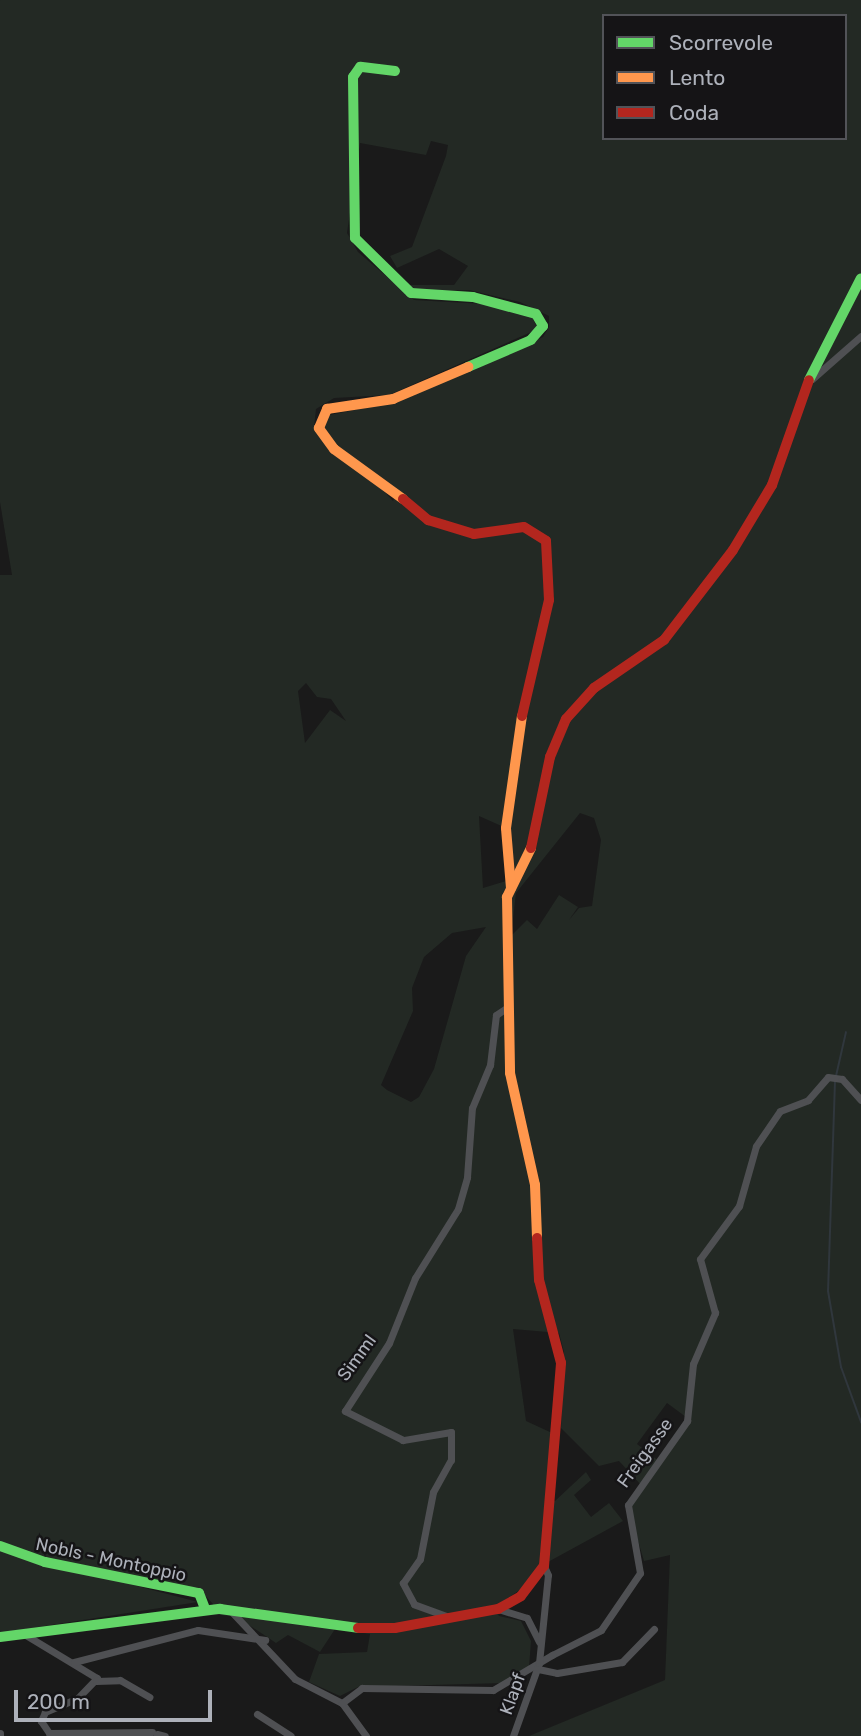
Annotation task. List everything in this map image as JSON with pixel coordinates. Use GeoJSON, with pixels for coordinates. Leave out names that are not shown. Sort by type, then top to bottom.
{"type":"FeatureCollection","features":[{"type":"Feature","properties":{"kind":"street"},"geometry":{"type":"LineString","coordinates":[[0,1637],[205,1609],[229,1609],[378,1630],[498,1609],[521,1596],[544,1566],[561,1363],[539,1280],[535,1185],[513,1097],[504,933],[511,888],[506,828],[527,677],[549,600],[547,541],[524,527],[474,534],[428,520],[370,470],[334,449],[319,419],[327,409],[381,404],[479,363],[536,337],[543,322],[530,312],[473,297],[411,293],[355,238],[352,188],[358,136],[354,74],[364,67],[395,71]]}},
{"type":"Feature","properties":{"kind":"street"},"geometry":{"type":"LineString","coordinates":[[511,888],[530,850],[550,757],[566,719],[594,688],[664,640],[733,550],[781,465],[807,384],[861,278]]}},
{"type":"Feature","properties":{"kind":"street"},"geometry":{"type":"LineString","coordinates":[[807,384],[861,335]]}},
{"type":"Feature","properties":{"kind":"street","name":"Simml"},"geometry":{"type":"LineString","coordinates":[[453,1619],[414,1605],[403,1583],[420,1559],[433,1492],[452,1460],[452,1432],[403,1440],[345,1411],[388,1343],[415,1279],[458,1209],[472,1108],[490,1065],[496,1015],[508,1007]]}},
{"type":"Feature","properties":{"kind":"street","name":"Freigasse"},"geometry":{"type":"LineString","coordinates":[[552,1655],[601,1630],[640,1573],[628,1506],[687,1421],[693,1364],[715,1313],[700,1259],[738,1206],[748,1164],[780,1111],[808,1100],[833,1076],[842,1079],[861,1100]]}},
{"type":"Feature","properties":{"kind":"street","name":"Nobls - Montoppio"},"geometry":{"type":"LineString","coordinates":[[0,1546],[45,1562],[199,1593],[205,1609]]}},
{"type":"Feature","properties":{"kind":"street","name":"Klapf"},"geometry":{"type":"LineString","coordinates":[[513,1736],[539,1666],[544,1566]]}},
{"type":"Feature","properties":{"kind":"street"},"geometry":{"type":"LineString","coordinates":[[229,1609],[265,1640],[295,1679],[342,1703],[363,1735]]}},
{"type":"Feature","properties":{"kind":"street"},"geometry":{"type":"LineString","coordinates":[[342,1703],[362,1689],[493,1690],[539,1666],[552,1655],[541,1650],[527,1618],[498,1609]]}},
{"type":"Feature","properties":{"kind":"street"},"geometry":{"type":"LineString","coordinates":[[539,1666],[557,1673],[622,1662],[654,1629]]}},
{"type":"Feature","properties":{"kind":"street"},"geometry":{"type":"LineString","coordinates":[[74,1662],[198,1630],[265,1640]]}},
{"type":"Feature","properties":{"kind":"street"},"geometry":{"type":"LineString","coordinates":[[24,1633],[74,1662],[96,1681],[120,1681],[149,1698]]}},
{"type":"Feature","properties":{"kind":"street"},"geometry":{"type":"LineString","coordinates":[[96,1681],[75,1700],[45,1712],[47,1731],[158,1734]]}},
{"type":"Feature","properties":{"kind":"street"},"geometry":{"type":"LineString","coordinates":[[257,1714],[292,1736]]}},
{"type":"Feature","properties":{"kind":"shaded area"},"geometry":{"type":"Polygon","coordinates":[[[0,0],[861,0],[861,1736],[529,1736],[665,1680],[670,1555],[644,1561],[629,1510],[642,1486],[619,1461],[599,1466],[561,1428],[564,1352],[559,1333],[513,1329],[526,1421],[552,1433],[545,1499],[555,1501],[586,1472],[591,1480],[574,1495],[591,1517],[609,1503],[623,1521],[537,1568],[527,1585],[495,1607],[499,1616],[521,1621],[531,1641],[529,1667],[504,1683],[358,1687],[340,1696],[309,1682],[319,1654],[367,1652],[370,1634],[335,1629],[320,1652],[288,1635],[276,1643],[237,1617],[213,1614],[213,1604],[197,1587],[179,1590],[99,1576],[198,1602],[0,1633],[0,575],[12,575],[0,502],[0,0]],[[431,141],[426,155],[360,143],[347,233],[358,252],[414,300],[485,304],[532,317],[538,329],[389,395],[334,398],[316,409],[314,427],[329,450],[368,474],[393,501],[397,493],[335,445],[324,430],[324,416],[391,403],[543,337],[549,327],[549,316],[520,302],[469,290],[417,291],[410,285],[454,285],[468,266],[439,249],[397,268],[390,256],[412,247],[448,145],[431,141]],[[306,683],[298,691],[305,743],[330,710],[346,721],[331,699],[317,697],[306,683]],[[580,813],[516,893],[511,936],[527,920],[537,929],[559,895],[578,907],[569,920],[579,908],[592,906],[601,840],[594,818],[580,813]],[[479,816],[483,888],[506,881],[506,828],[479,816]],[[486,927],[452,933],[424,957],[412,988],[413,1011],[381,1085],[411,1102],[419,1097],[434,1069],[466,956],[486,927]],[[667,1403],[637,1444],[660,1462],[686,1417],[667,1403]]]}},
{"type":"Feature","properties":{"kind":"waterway"},"geometry":{"type":"LineString","coordinates":[[836,1076],[846,1032]]}},
{"type":"Feature","properties":{"kind":"waterway"},"geometry":{"type":"LineString","coordinates":[[835,1081],[828,1291],[841,1367],[861,1422]]}},
{"type":"Feature","properties":{"kind":"traffic: fast"},"geometry":{"type":"LineString","coordinates":[[395,71],[360,67],[353,77],[355,238],[411,293],[473,297],[536,314],[543,326],[531,340],[468,367]]}},
{"type":"Feature","properties":{"kind":"traffic: fast"},"geometry":{"type":"LineString","coordinates":[[809,380],[861,278]]}},
{"type":"Feature","properties":{"kind":"traffic: fast"},"geometry":{"type":"LineString","coordinates":[[0,1546],[45,1562],[199,1593],[205,1609]]}},
{"type":"Feature","properties":{"kind":"traffic: fast"},"geometry":{"type":"LineString","coordinates":[[0,1637],[220,1609],[358,1628]]}},
{"type":"Feature","properties":{"kind":"traffic: slow"},"geometry":{"type":"LineString","coordinates":[[403,499],[334,449],[319,428],[327,409],[393,399],[468,367]]}},
{"type":"Feature","properties":{"kind":"traffic: slow"},"geometry":{"type":"LineString","coordinates":[[511,888],[506,828],[522,716]]}},
{"type":"Feature","properties":{"kind":"traffic: slow"},"geometry":{"type":"LineString","coordinates":[[531,848],[507,897],[510,1073],[535,1185],[537,1238]]}},
{"type":"Feature","properties":{"kind":"traffic: jam"},"geometry":{"type":"LineString","coordinates":[[531,848],[550,757],[566,719],[594,688],[664,640],[733,550],[772,485],[809,380]]}},
{"type":"Feature","properties":{"kind":"traffic: jam"},"geometry":{"type":"LineString","coordinates":[[403,499],[428,520],[474,534],[524,527],[546,541],[549,600],[522,716]]}},
{"type":"Feature","properties":{"kind":"traffic: jam"},"geometry":{"type":"LineString","coordinates":[[358,1628],[395,1628],[498,1609],[521,1596],[544,1566],[561,1363],[539,1280],[537,1238]]}}]}
